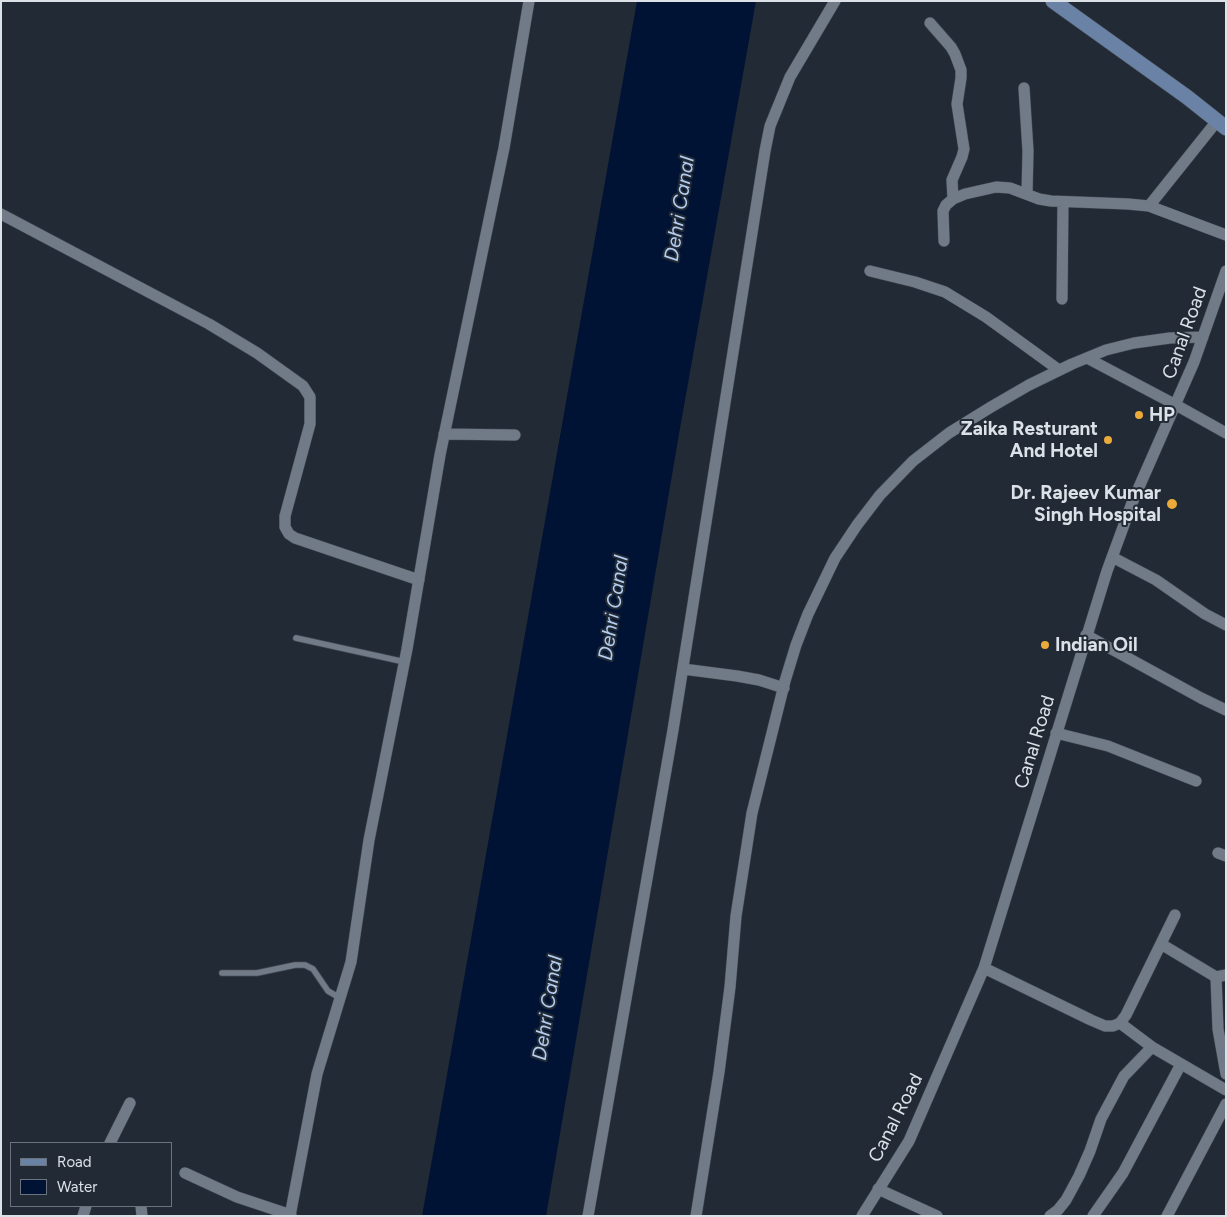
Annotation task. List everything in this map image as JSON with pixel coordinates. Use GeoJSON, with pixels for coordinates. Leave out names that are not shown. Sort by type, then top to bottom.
{"type":"FeatureCollection","features":[{"type":"Feature","properties":{"kind":"main road"},"geometry":{"type":"LineString","coordinates":[[1053,1],[1187,97],[1221,124]]}},
{"type":"Feature","properties":{"kind":"street"},"geometry":{"type":"LineString","coordinates":[[185,1173],[237,1197],[290,1215],[317,1074],[341,999],[356,938],[371,831],[405,662],[444,434],[504,148],[529,1]]}},
{"type":"Feature","properties":{"kind":"street"},"geometry":{"type":"LineString","coordinates":[[592,1214],[683,669],[770,126],[790,77],[835,1]]}},
{"type":"Feature","properties":{"kind":"street"},"geometry":{"type":"LineString","coordinates":[[930,23],[951,47],[961,70],[957,104],[964,149],[952,180],[953,199]]}},
{"type":"Feature","properties":{"kind":"street"},"geometry":{"type":"LineString","coordinates":[[1024,88],[1028,151],[1027,194]]}},
{"type":"Feature","properties":{"kind":"street"},"geometry":{"type":"LineString","coordinates":[[1148,206],[1221,124]]}},
{"type":"Feature","properties":{"kind":"street"},"geometry":{"type":"LineString","coordinates":[[944,241],[944,211],[946,205],[953,199],[996,187],[1010,188],[1039,199],[1148,206],[1226,235]]}},
{"type":"Feature","properties":{"kind":"street"},"geometry":{"type":"LineString","coordinates":[[1062,299],[1063,202]]}},
{"type":"Feature","properties":{"kind":"street"},"geometry":{"type":"LineString","coordinates":[[1,214],[209,324],[257,353],[303,386],[310,397],[310,424],[284,516],[284,527],[289,534],[308,543],[419,580]]}},
{"type":"Feature","properties":{"kind":"street"},"geometry":{"type":"LineString","coordinates":[[870,271],[915,282],[945,292],[986,317],[1060,370]]}},
{"type":"Feature","properties":{"kind":"street","name":"Canal Road"},"geometry":{"type":"LineString","coordinates":[[862,1216],[908,1141],[984,968],[1086,635],[1112,557],[1132,503],[1176,405],[1203,337],[1226,271]]}},
{"type":"Feature","properties":{"kind":"street"},"geometry":{"type":"LineString","coordinates":[[696,1216],[719,1072],[730,987],[736,916],[754,805],[796,645],[824,581],[846,542],[880,495],[913,461],[949,433],[1021,389],[1106,350],[1134,343],[1170,338],[1203,337]]}},
{"type":"Feature","properties":{"kind":"street"},"geometry":{"type":"LineString","coordinates":[[1086,358],[1226,433]]}},
{"type":"Feature","properties":{"kind":"street"},"geometry":{"type":"LineString","coordinates":[[444,434],[515,435]]}},
{"type":"Feature","properties":{"kind":"street"},"geometry":{"type":"LineString","coordinates":[[1112,557],[1156,580],[1205,614],[1226,625]]}},
{"type":"Feature","properties":{"kind":"street"},"geometry":{"type":"LineString","coordinates":[[1086,635],[1226,710]]}},
{"type":"Feature","properties":{"kind":"street"},"geometry":{"type":"LineString","coordinates":[[683,669],[744,677],[784,688]]}},
{"type":"Feature","properties":{"kind":"street"},"geometry":{"type":"LineString","coordinates":[[1056,733],[1108,746],[1196,781]]}},
{"type":"Feature","properties":{"kind":"street"},"geometry":{"type":"LineString","coordinates":[[984,968],[1105,1026],[1113,1026],[1120,1023],[1135,997],[1175,915]]}},
{"type":"Feature","properties":{"kind":"street"},"geometry":{"type":"LineString","coordinates":[[1161,944],[1221,976],[1218,1029],[1226,1074]]}},
{"type":"Feature","properties":{"kind":"street"},"geometry":{"type":"LineString","coordinates":[[1120,1023],[1152,1047],[1226,1090]]}},
{"type":"Feature","properties":{"kind":"street"},"geometry":{"type":"LineString","coordinates":[[1050,1216],[1066,1200],[1079,1176],[1101,1119],[1124,1076],[1152,1047]]}},
{"type":"Feature","properties":{"kind":"street"},"geometry":{"type":"LineString","coordinates":[[1094,1216],[1123,1172],[1182,1064]]}},
{"type":"Feature","properties":{"kind":"street"},"geometry":{"type":"LineString","coordinates":[[110,1142],[130,1103]]}},
{"type":"Feature","properties":{"kind":"street"},"geometry":{"type":"LineString","coordinates":[[1167,1216],[1226,1104]]}},
{"type":"Feature","properties":{"kind":"street"},"geometry":{"type":"LineString","coordinates":[[878,1189],[937,1216]]}},
{"type":"Feature","properties":{"kind":"lane"},"geometry":{"type":"LineString","coordinates":[[296,638],[405,662]]}},
{"type":"Feature","properties":{"kind":"lane"},"geometry":{"type":"LineString","coordinates":[[222,973],[257,974],[289,966],[305,966],[313,969],[328,991],[341,999]]}},
{"type":"Feature","properties":{"kind":"water","name":"Dehri Canal"},"geometry":{"type":"Polygon","coordinates":[[[637,1],[756,1],[679,434],[546,1216],[422,1216],[637,1]]]}},
{"type":"Feature","properties":{"kind":"place","name":"HP"},"geometry":{"type":"Point","coordinates":[1139,415]}},
{"type":"Feature","properties":{"kind":"place","name":"Zaika Resturant And Hotel"},"geometry":{"type":"Point","coordinates":[1108,440]}},
{"type":"Feature","properties":{"kind":"place","name":"Dr. Rajeev Kumar Singh Hospital"},"geometry":{"type":"Point","coordinates":[1172,504]}},
{"type":"Feature","properties":{"kind":"place","name":"Indian Oil"},"geometry":{"type":"Point","coordinates":[1045,645]}}]}
